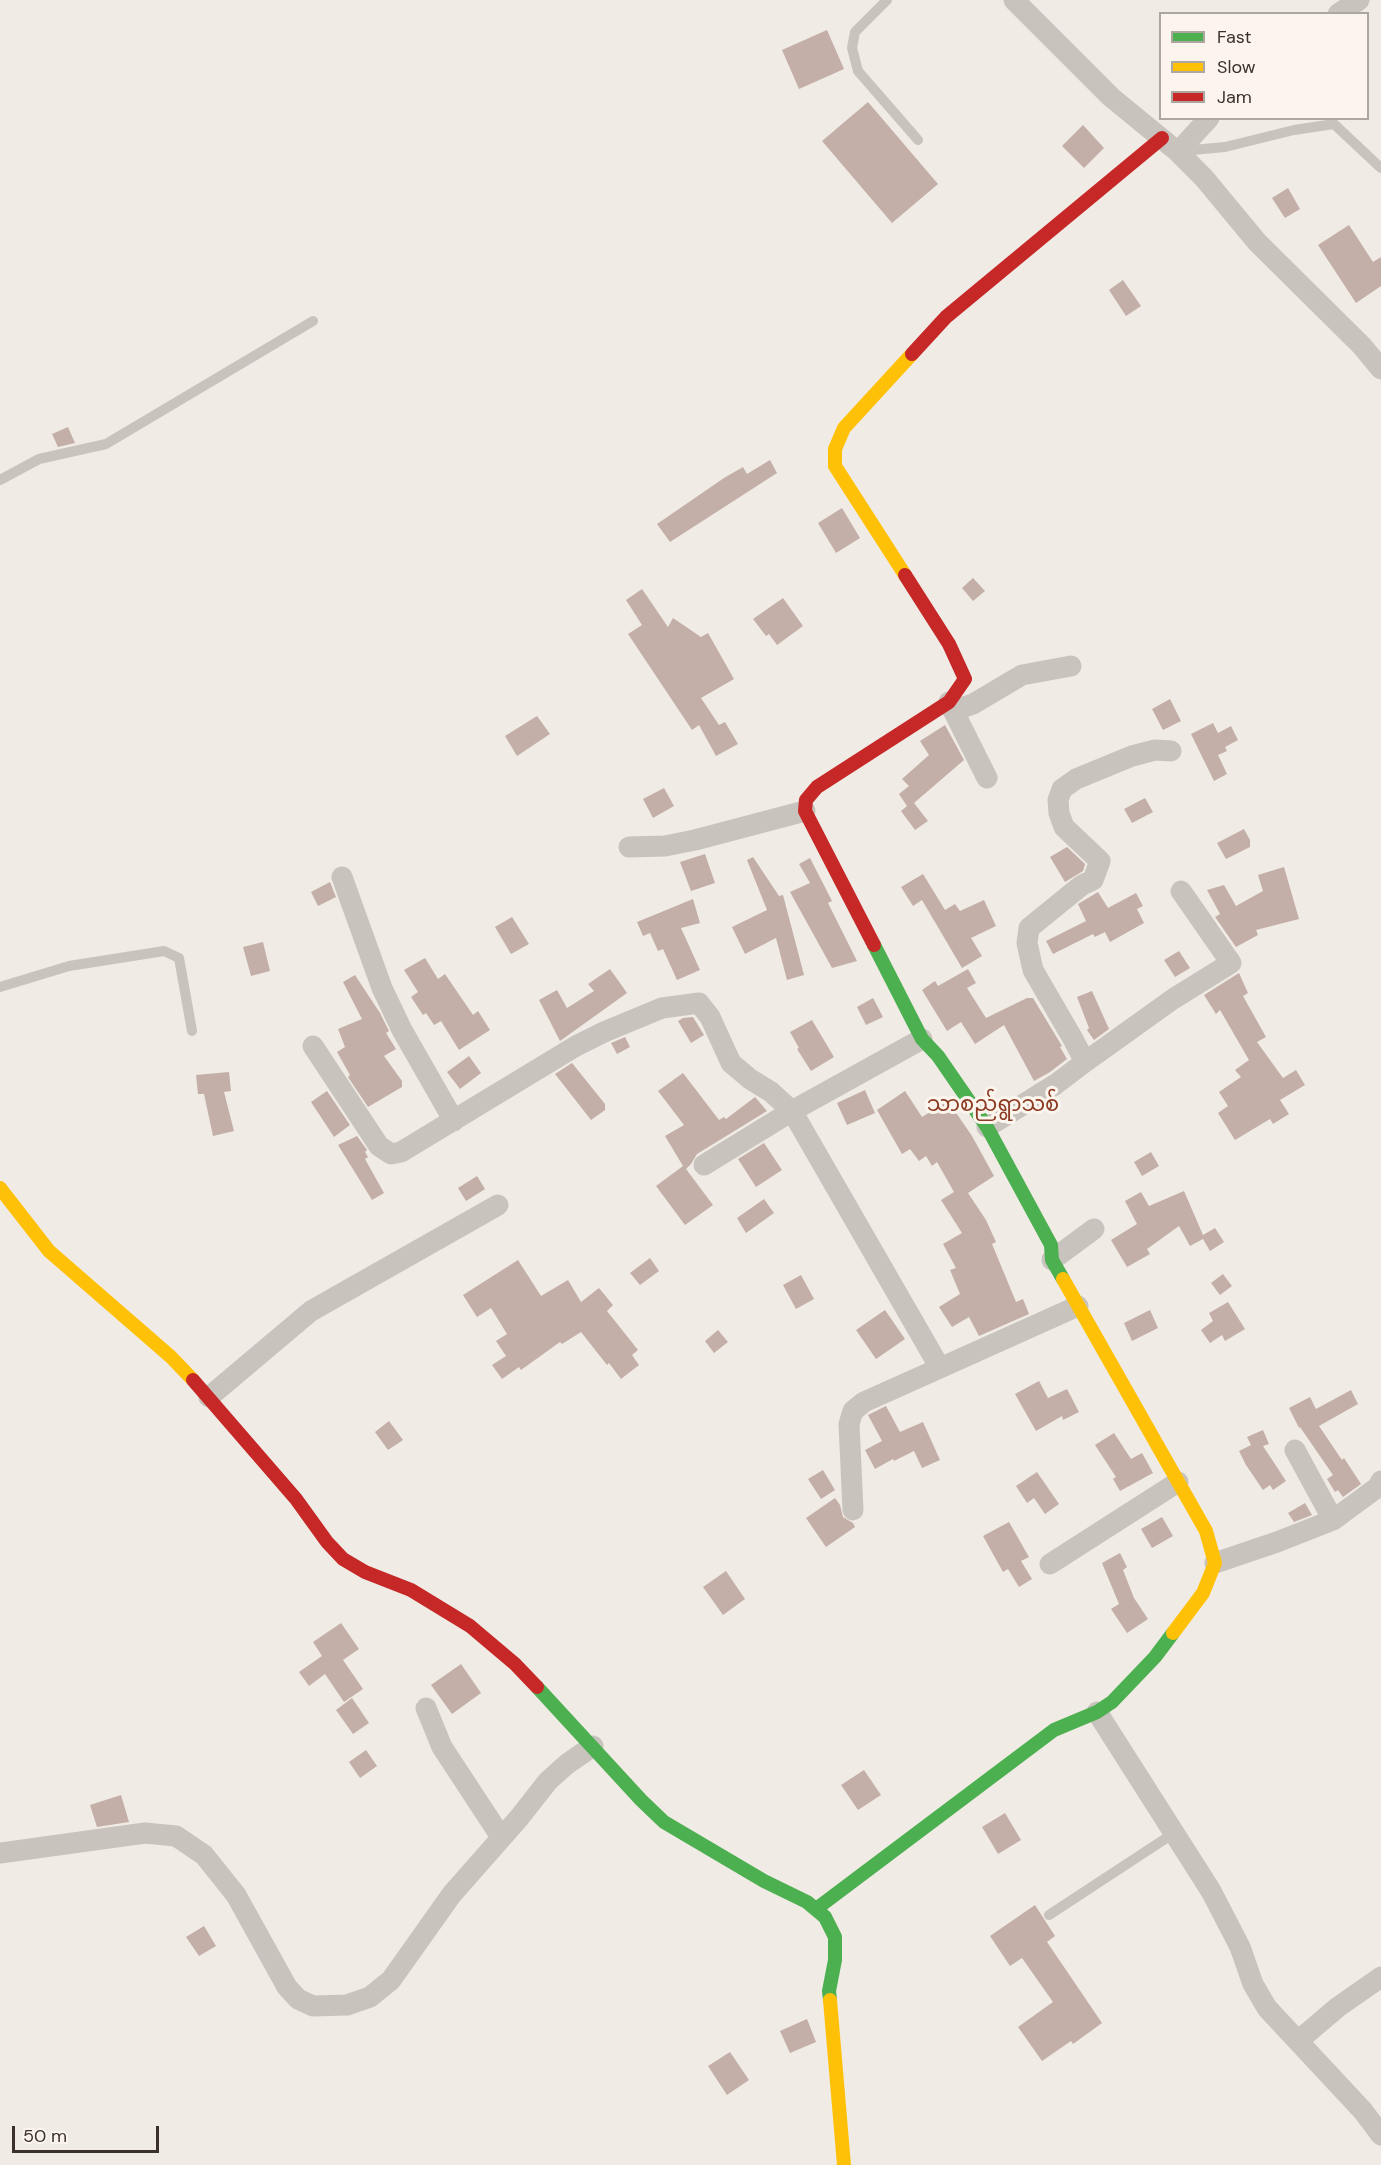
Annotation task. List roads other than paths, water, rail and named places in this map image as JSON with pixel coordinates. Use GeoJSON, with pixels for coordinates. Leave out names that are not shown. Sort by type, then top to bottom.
{"type":"FeatureCollection","features":[{"type":"Feature","properties":{"kind":"street"},"geometry":{"type":"LineString","coordinates":[[1014,0],[1111,97],[1170,145],[1204,178],[1257,242],[1362,346],[1381,369]]}},
{"type":"Feature","properties":{"kind":"street"},"geometry":{"type":"LineString","coordinates":[[1341,12],[1359,0]]}},
{"type":"Feature","properties":{"kind":"street"},"geometry":{"type":"LineString","coordinates":[[816,1909],[1054,1730],[1097,1712],[1112,1702],[1155,1657],[1203,1593],[1215,1563],[1206,1532],[1052,1260],[1051,1245],[987,1127],[939,1056],[922,1039],[805,811],[806,800],[817,787],[950,704],[965,679],[949,644],[835,466],[835,449],[844,428],[946,317],[1170,145],[1206,120]]}},
{"type":"Feature","properties":{"kind":"street"},"geometry":{"type":"LineString","coordinates":[[950,704],[964,707],[1022,675],[1071,666]]}},
{"type":"Feature","properties":{"kind":"street"},"geometry":{"type":"LineString","coordinates":[[950,704],[987,778]]}},
{"type":"Feature","properties":{"kind":"street"},"geometry":{"type":"LineString","coordinates":[[1085,1062],[1033,970],[1027,943],[1029,928],[1082,885],[1093,880],[1100,861],[1064,827],[1059,813],[1058,800],[1062,789],[1076,779],[1132,756],[1155,750],[1171,751]]}},
{"type":"Feature","properties":{"kind":"street"},"geometry":{"type":"LineString","coordinates":[[629,847],[664,846],[696,840],[805,811]]}},
{"type":"Feature","properties":{"kind":"street"},"geometry":{"type":"LineString","coordinates":[[342,877],[382,988],[402,1030],[454,1121]]}},
{"type":"Feature","properties":{"kind":"street"},"geometry":{"type":"LineString","coordinates":[[987,1127],[1056,1084],[1173,999],[1232,963],[1181,891]]}},
{"type":"Feature","properties":{"kind":"street"},"geometry":{"type":"LineString","coordinates":[[313,1046],[379,1146],[391,1154],[401,1152],[576,1046],[604,1032],[662,1008],[699,1002],[710,1017],[731,1063],[750,1079],[771,1092],[792,1111],[940,1368]]}},
{"type":"Feature","properties":{"kind":"street"},"geometry":{"type":"LineString","coordinates":[[704,1165],[792,1111],[922,1039]]}},
{"type":"Feature","properties":{"kind":"street"},"geometry":{"type":"LineString","coordinates":[[0,1188],[49,1251],[171,1357],[209,1397],[296,1499],[327,1542],[343,1559],[365,1572],[411,1590],[470,1626],[515,1664],[664,1822],[764,1881],[807,1902],[825,1917],[835,1937],[835,1960],[829,1991],[844,2165]]}},
{"type":"Feature","properties":{"kind":"street"},"geometry":{"type":"LineString","coordinates":[[209,1397],[312,1311],[498,1205]]}},
{"type":"Feature","properties":{"kind":"street"},"geometry":{"type":"LineString","coordinates":[[1052,1260],[1094,1229]]}},
{"type":"Feature","properties":{"kind":"street"},"geometry":{"type":"LineString","coordinates":[[853,1510],[849,1424],[853,1411],[864,1402],[1078,1306]]}},
{"type":"Feature","properties":{"kind":"street"},"geometry":{"type":"LineString","coordinates":[[1295,1450],[1333,1520]]}},
{"type":"Feature","properties":{"kind":"street"},"geometry":{"type":"LineString","coordinates":[[1215,1563],[1333,1520],[1378,1487],[1381,1481]]}},
{"type":"Feature","properties":{"kind":"street"},"geometry":{"type":"LineString","coordinates":[[1050,1564],[1178,1482]]}},
{"type":"Feature","properties":{"kind":"street"},"geometry":{"type":"LineString","coordinates":[[426,1708],[442,1747],[501,1837]]}},
{"type":"Feature","properties":{"kind":"street"},"geometry":{"type":"LineString","coordinates":[[1097,1712],[1212,1891],[1240,1947],[1253,1984],[1267,2008],[1363,2111],[1381,2135]]}},
{"type":"Feature","properties":{"kind":"street"},"geometry":{"type":"LineString","coordinates":[[0,1853],[145,1833],[176,1836],[204,1855],[236,1895],[287,1987],[298,1999],[313,2006],[347,2005],[370,1997],[391,1980],[452,1894],[548,1781],[593,1746]]}},
{"type":"Feature","properties":{"kind":"street"},"geometry":{"type":"LineString","coordinates":[[1298,2041],[1338,2007],[1381,1977]]}},
{"type":"Feature","properties":{"kind":"lane"},"geometry":{"type":"LineString","coordinates":[[887,0],[855,32],[852,48],[858,71],[918,140]]}},
{"type":"Feature","properties":{"kind":"lane"},"geometry":{"type":"LineString","coordinates":[[1170,145],[1225,147],[1294,130],[1334,124],[1381,168]]}},
{"type":"Feature","properties":{"kind":"lane"},"geometry":{"type":"LineString","coordinates":[[0,480],[39,459],[106,444],[313,321]]}},
{"type":"Feature","properties":{"kind":"lane"},"geometry":{"type":"LineString","coordinates":[[0,987],[69,966],[164,951],[179,958],[192,1031]]}},
{"type":"Feature","properties":{"kind":"lane"},"geometry":{"type":"LineString","coordinates":[[1049,1915],[1174,1833]]}},
{"type":"Feature","properties":{"kind":"district","name":"သာစည်ရွာသစ်"},"geometry":{"type":"Point","coordinates":[993,1105]}}]}
